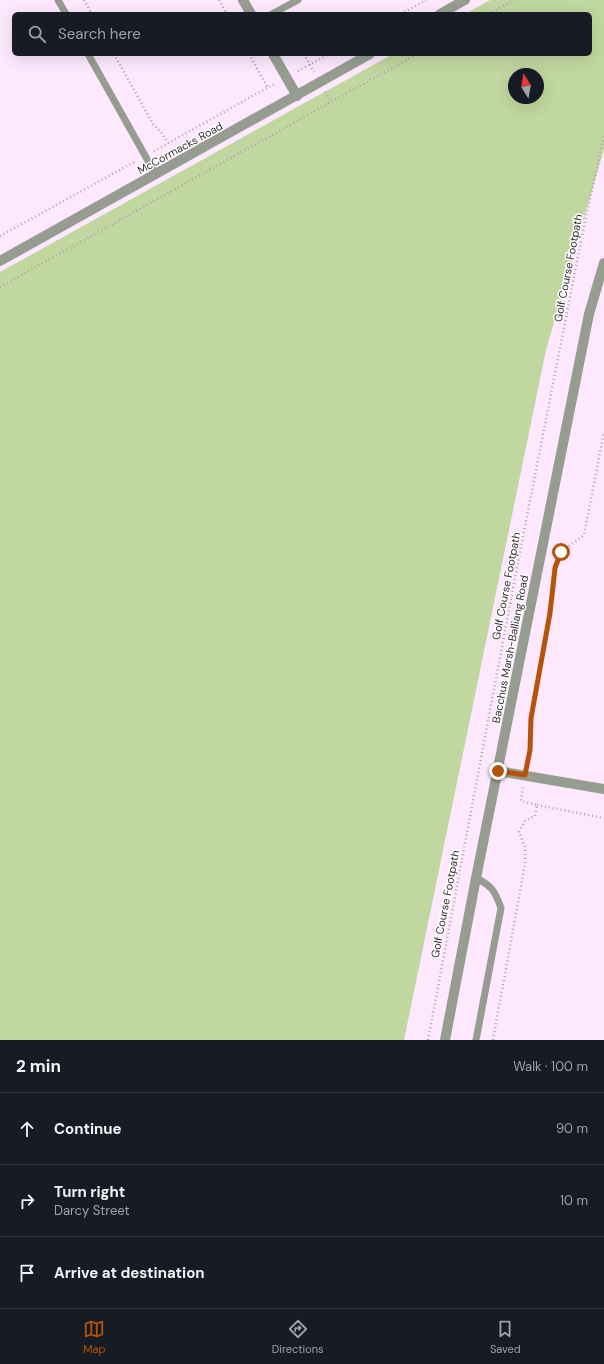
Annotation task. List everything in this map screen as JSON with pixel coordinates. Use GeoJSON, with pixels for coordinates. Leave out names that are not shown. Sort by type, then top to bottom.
{"type":"FeatureCollection","features":[{"type":"Feature","properties":{"kind":"street"},"geometry":{"type":"LineString","coordinates":[[243,0],[250,12]]}},
{"type":"Feature","properties":{"kind":"street"},"geometry":{"type":"LineString","coordinates":[[444,12],[465,0]]}},
{"type":"Feature","properties":{"kind":"street"},"geometry":{"type":"LineString","coordinates":[[274,56],[297,96]]}},
{"type":"Feature","properties":{"kind":"street","name":"McCormacks Road"},"geometry":{"type":"LineString","coordinates":[[0,262],[367,56]]}},
{"type":"Feature","properties":{"kind":"street","name":"Bacchus Marsh-Balliang Road"},"geometry":{"type":"LineString","coordinates":[[445,1040],[589,314],[604,264]]}},
{"type":"Feature","properties":{"kind":"street"},"geometry":{"type":"LineString","coordinates":[[498,771],[604,789]]}},
{"type":"Feature","properties":{"kind":"lane"},"geometry":{"type":"LineString","coordinates":[[58,0],[65,12]]}},
{"type":"Feature","properties":{"kind":"lane"},"geometry":{"type":"LineString","coordinates":[[276,12],[298,0]]}},
{"type":"Feature","properties":{"kind":"lane"},"geometry":{"type":"LineString","coordinates":[[89,56],[156,175]]}},
{"type":"Feature","properties":{"kind":"lane"},"geometry":{"type":"LineString","coordinates":[[476,878],[489,885],[496,894],[501,908],[476,1040]]}},
{"type":"Feature","properties":{"kind":"path"},"geometry":{"type":"LineString","coordinates":[[84,0],[91,12]]}},
{"type":"Feature","properties":{"kind":"path"},"geometry":{"type":"LineString","coordinates":[[219,0],[226,12]]}},
{"type":"Feature","properties":{"kind":"path"},"geometry":{"type":"LineString","coordinates":[[405,12],[426,0]]}},
{"type":"Feature","properties":{"kind":"path"},"geometry":{"type":"LineString","coordinates":[[493,12],[514,0]]}},
{"type":"Feature","properties":{"kind":"path"},"geometry":{"type":"LineString","coordinates":[[115,56],[153,124],[162,132],[168,143]]}},
{"type":"Feature","properties":{"kind":"path"},"geometry":{"type":"LineString","coordinates":[[250,56],[268,88]]}},
{"type":"Feature","properties":{"kind":"path"},"geometry":{"type":"LineString","coordinates":[[0,236],[325,56]]}},
{"type":"Feature","properties":{"kind":"path"},"geometry":{"type":"LineString","coordinates":[[0,286],[413,56]]}},
{"type":"Feature","properties":{"kind":"path","name":"Golf Course Footpath"},"geometry":{"type":"LineString","coordinates":[[428,1040],[517,567],[583,231],[604,136]]}},
{"type":"Feature","properties":{"kind":"path"},"geometry":{"type":"LineString","coordinates":[[604,432],[584,535],[561,552],[555,568],[550,613],[531,718],[530,750],[521,801],[604,818]]}},
{"type":"Feature","properties":{"kind":"path"},"geometry":{"type":"LineString","coordinates":[[493,1040],[525,864],[526,847],[519,832],[525,821],[535,816],[537,805]]}},
{"type":"Feature","properties":{"kind":"green space"},"geometry":{"type":"Polygon","coordinates":[[[490,0],[604,0],[604,149],[546,350],[404,1040],[0,1040],[0,272],[389,56],[592,56],[592,12],[469,12],[490,0]]]}},
{"type":"Feature","properties":{"kind":"route"},"geometry":{"type":"LineString","coordinates":[[498,771],[525,775],[530,750],[531,718],[550,613],[555,568],[561,552]]}}]}
